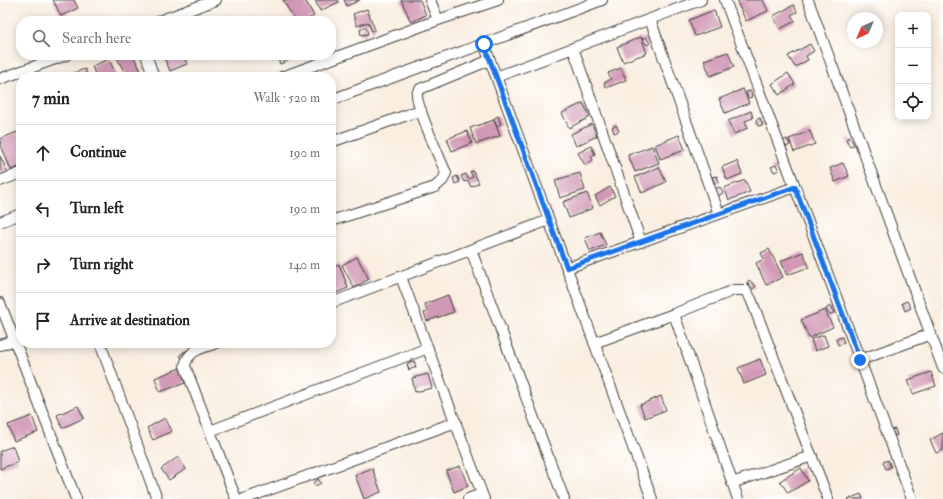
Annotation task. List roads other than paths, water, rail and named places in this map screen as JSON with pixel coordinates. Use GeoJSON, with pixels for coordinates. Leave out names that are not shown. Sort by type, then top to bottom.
{"type":"FeatureCollection","features":[{"type":"Feature","properties":{"kind":"street"},"geometry":{"type":"LineString","coordinates":[[173,16],[216,0]]}},
{"type":"Feature","properties":{"kind":"street"},"geometry":{"type":"LineString","coordinates":[[430,0],[438,20]]}},
{"type":"Feature","properties":{"kind":"street"},"geometry":{"type":"LineString","coordinates":[[336,57],[498,0]]}},
{"type":"Feature","properties":{"kind":"street"},"geometry":{"type":"LineString","coordinates":[[336,98],[602,0]]}},
{"type":"Feature","properties":{"kind":"street"},"geometry":{"type":"LineString","coordinates":[[496,77],[701,0]]}},
{"type":"Feature","properties":{"kind":"street"},"geometry":{"type":"LineString","coordinates":[[725,0],[912,499]]}},
{"type":"Feature","properties":{"kind":"street"},"geometry":{"type":"LineString","coordinates":[[808,0],[943,368]]}},
{"type":"Feature","properties":{"kind":"street"},"geometry":{"type":"LineString","coordinates":[[650,20],[719,214]]}},
{"type":"Feature","properties":{"kind":"street"},"geometry":{"type":"LineString","coordinates":[[484,44],[652,499]]}},
{"type":"Feature","properties":{"kind":"street"},"geometry":{"type":"LineString","coordinates":[[573,48],[642,242]]}},
{"type":"Feature","properties":{"kind":"street"},"geometry":{"type":"LineString","coordinates":[[19,72],[52,60]]}},
{"type":"Feature","properties":{"kind":"street"},"geometry":{"type":"LineString","coordinates":[[148,60],[152,72]]}},
{"type":"Feature","properties":{"kind":"street"},"geometry":{"type":"LineString","coordinates":[[296,72],[329,60]]}},
{"type":"Feature","properties":{"kind":"street"},"geometry":{"type":"LineString","coordinates":[[336,220],[435,187],[444,180],[446,173],[421,110],[417,96],[418,92],[420,89],[490,60]]}},
{"type":"Feature","properties":{"kind":"street"},"geometry":{"type":"LineString","coordinates":[[0,79],[16,73]]}},
{"type":"Feature","properties":{"kind":"street"},"geometry":{"type":"LineString","coordinates":[[336,140],[421,110]]}},
{"type":"Feature","properties":{"kind":"street"},"geometry":{"type":"LineString","coordinates":[[0,181],[16,175]]}},
{"type":"Feature","properties":{"kind":"street"},"geometry":{"type":"LineString","coordinates":[[567,268],[795,187]]}},
{"type":"Feature","properties":{"kind":"street"},"geometry":{"type":"LineString","coordinates":[[0,222],[16,216]]}},
{"type":"Feature","properties":{"kind":"street"},"geometry":{"type":"LineString","coordinates":[[336,301],[549,220]]}},
{"type":"Feature","properties":{"kind":"street"},"geometry":{"type":"LineString","coordinates":[[471,250],[564,499]]}},
{"type":"Feature","properties":{"kind":"street"},"geometry":{"type":"LineString","coordinates":[[401,277],[483,496],[468,499]]}},
{"type":"Feature","properties":{"kind":"street"},"geometry":{"type":"LineString","coordinates":[[594,343],[674,314],[734,290],[745,290],[751,299],[828,499]]}},
{"type":"Feature","properties":{"kind":"street"},"geometry":{"type":"LineString","coordinates":[[0,303],[16,345]]}},
{"type":"Feature","properties":{"kind":"street"},"geometry":{"type":"LineString","coordinates":[[674,314],[738,499]]}},
{"type":"Feature","properties":{"kind":"street"},"geometry":{"type":"LineString","coordinates":[[860,360],[931,334]]}},
{"type":"Feature","properties":{"kind":"street"},"geometry":{"type":"LineString","coordinates":[[0,345],[14,340]]}},
{"type":"Feature","properties":{"kind":"street"},"geometry":{"type":"LineString","coordinates":[[17,348],[76,499]]}},
{"type":"Feature","properties":{"kind":"street"},"geometry":{"type":"LineString","coordinates":[[102,348],[157,499]]}},
{"type":"Feature","properties":{"kind":"street"},"geometry":{"type":"LineString","coordinates":[[202,348],[193,351],[186,359],[185,366],[236,499]]}},
{"type":"Feature","properties":{"kind":"street"},"geometry":{"type":"LineString","coordinates":[[210,431],[428,348]]}},
{"type":"Feature","properties":{"kind":"street"},"geometry":{"type":"LineString","coordinates":[[244,499],[456,422]]}},
{"type":"Feature","properties":{"kind":"street"},"geometry":{"type":"LineString","coordinates":[[732,483],[812,456]]}}]}
